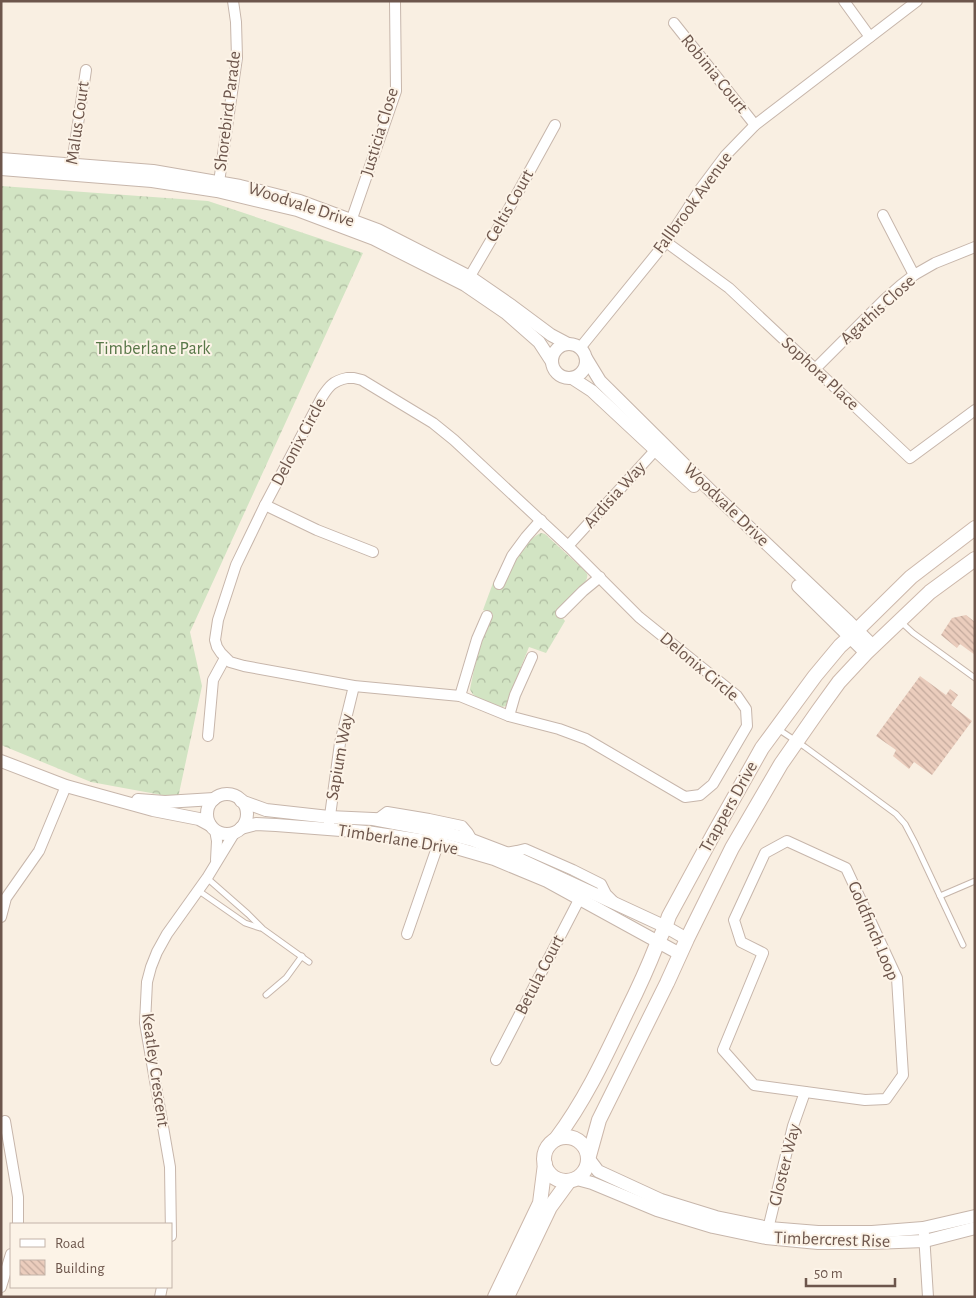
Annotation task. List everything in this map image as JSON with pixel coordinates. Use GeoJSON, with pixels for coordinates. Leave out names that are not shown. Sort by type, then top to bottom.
{"type":"FeatureCollection","features":[{"type":"Feature","properties":{"kind":"main road","name":"Trappers Drive"},"geometry":{"type":"LineString","coordinates":[[556,1138],[571,1119],[592,1084],[646,971],[669,916],[762,748],[815,676],[840,646],[911,577],[975,528]]}},
{"type":"Feature","properties":{"kind":"main road","name":"Trappers Drive"},"geometry":{"type":"LineString","coordinates":[[589,1158],[599,1120],[687,939],[732,848],[781,764],[839,682],[869,650],[930,592],[975,559]]}},
{"type":"Feature","properties":{"kind":"main road"},"geometry":{"type":"LineString","coordinates":[[495,1297],[540,1203],[546,1149],[556,1138],[569,1136],[577,1139],[586,1148],[589,1158],[588,1163],[584,1172],[573,1180],[550,1207],[507,1297]]}},
{"type":"Feature","properties":{"kind":"main road"},"geometry":{"type":"LineString","coordinates":[[545,1164],[553,1177],[560,1180],[573,1180]]}},
{"type":"Feature","properties":{"kind":"street","name":"Shorebird Parade"},"geometry":{"type":"LineString","coordinates":[[218,186],[237,58],[236,22],[233,1]]}},
{"type":"Feature","properties":{"kind":"street","name":"Justicia Close"},"geometry":{"type":"LineString","coordinates":[[350,225],[396,91],[395,1]]}},
{"type":"Feature","properties":{"kind":"street"},"geometry":{"type":"LineString","coordinates":[[844,1],[870,37]]}},
{"type":"Feature","properties":{"kind":"street","name":"Fallbrook Avenue"},"geometry":{"type":"LineString","coordinates":[[578,350],[666,242],[701,188],[725,156],[755,125],[918,1]]}},
{"type":"Feature","properties":{"kind":"street","name":"Robinia Court"},"geometry":{"type":"LineString","coordinates":[[674,24],[755,125]]}},
{"type":"Feature","properties":{"kind":"street","name":"Malus Court"},"geometry":{"type":"LineString","coordinates":[[71,170],[86,70]]}},
{"type":"Feature","properties":{"kind":"street","name":"Celtis Court"},"geometry":{"type":"LineString","coordinates":[[467,281],[555,125]]}},
{"type":"Feature","properties":{"kind":"street","name":"Woodvale Drive"},"geometry":{"type":"LineString","coordinates":[[1,159],[152,181],[218,186],[350,225],[374,240],[467,281],[512,306],[551,335],[578,350],[600,381],[659,446],[756,544],[869,650]]}},
{"type":"Feature","properties":{"kind":"street","name":"Woodvale Drive"},"geometry":{"type":"LineString","coordinates":[[1,169],[71,170]]}},
{"type":"Feature","properties":{"kind":"street"},"geometry":{"type":"LineString","coordinates":[[883,215],[914,275]]}},
{"type":"Feature","properties":{"kind":"street","name":"Sophora Place"},"geometry":{"type":"LineString","coordinates":[[666,242],[729,288],[910,458],[975,410]]}},
{"type":"Feature","properties":{"kind":"street","name":"Agathis Close"},"geometry":{"type":"LineString","coordinates":[[815,369],[884,300],[914,275],[935,263],[975,247]]}},
{"type":"Feature","properties":{"kind":"street","name":"Woodvale Drive"},"geometry":{"type":"LineString","coordinates":[[467,281],[538,342],[552,362]]}},
{"type":"Feature","properties":{"kind":"street"},"geometry":{"type":"LineString","coordinates":[[559,348],[578,350],[584,369],[572,378],[561,376],[556,373],[552,362],[555,352],[559,348]]}},
{"type":"Feature","properties":{"kind":"street","name":"Delonix Circle"},"geometry":{"type":"LineString","coordinates":[[354,378],[362,380],[434,423],[568,546],[639,617],[737,696],[746,708],[747,726],[713,784],[700,795],[685,797],[586,739],[559,729],[509,716],[460,696],[354,686],[244,666],[230,662],[225,658],[217,647],[215,640],[218,620],[236,565],[265,505],[327,390],[338,380],[354,378]]}},
{"type":"Feature","properties":{"kind":"street","name":"Woodvale Drive"},"geometry":{"type":"LineString","coordinates":[[572,378],[592,391],[659,446]]}},
{"type":"Feature","properties":{"kind":"street","name":"Ardisia Way"},"geometry":{"type":"LineString","coordinates":[[568,546],[659,446]]}},
{"type":"Feature","properties":{"kind":"street"},"geometry":{"type":"LineString","coordinates":[[265,505],[317,530],[373,552]]}},
{"type":"Feature","properties":{"kind":"street"},"geometry":{"type":"LineString","coordinates":[[499,584],[512,556],[541,520]]}},
{"type":"Feature","properties":{"kind":"street"},"geometry":{"type":"LineString","coordinates":[[562,612],[600,577]]}},
{"type":"Feature","properties":{"kind":"street"},"geometry":{"type":"LineString","coordinates":[[460,696],[477,639],[487,616]]}},
{"type":"Feature","properties":{"kind":"street"},"geometry":{"type":"LineString","coordinates":[[509,716],[515,695],[532,657]]}},
{"type":"Feature","properties":{"kind":"street"},"geometry":{"type":"LineString","coordinates":[[208,736],[213,680],[225,658]]}},
{"type":"Feature","properties":{"kind":"street","name":"Sapium Way"},"geometry":{"type":"LineString","coordinates":[[329,823],[340,743],[354,686]]}},
{"type":"Feature","properties":{"kind":"street"},"geometry":{"type":"LineString","coordinates":[[1,761],[66,786],[153,810],[199,819],[225,834],[238,830],[245,823],[246,811],[241,801],[236,797],[225,794],[214,799],[165,802],[113,798]]}},
{"type":"Feature","properties":{"kind":"street"},"geometry":{"type":"LineString","coordinates":[[1,917],[6,898],[39,851],[66,786]]}},
{"type":"Feature","properties":{"kind":"street"},"geometry":{"type":"LineString","coordinates":[[212,828],[207,814],[210,804],[214,799]]}},
{"type":"Feature","properties":{"kind":"street","name":"Timberlane Drive"},"geometry":{"type":"LineString","coordinates":[[241,801],[266,810],[367,832],[472,840],[506,852],[582,894],[680,954]]}},
{"type":"Feature","properties":{"kind":"street","name":"Timberlane Drive"},"geometry":{"type":"LineString","coordinates":[[238,830],[256,824],[329,823],[373,819],[379,818],[387,812],[462,826],[472,840]]}},
{"type":"Feature","properties":{"kind":"street","name":"Timberlane Drive"},"geometry":{"type":"LineString","coordinates":[[373,819],[440,838],[547,881],[618,905],[687,939]]}},
{"type":"Feature","properties":{"kind":"street","name":"Keatley Crescent"},"geometry":{"type":"LineString","coordinates":[[212,828],[217,841],[216,863]]}},
{"type":"Feature","properties":{"kind":"street","name":"Keatley Crescent"},"geometry":{"type":"LineString","coordinates":[[171,1223],[170,1167],[145,1023],[148,982],[157,952],[175,922],[199,891],[238,830]]}},
{"type":"Feature","properties":{"kind":"street"},"geometry":{"type":"LineString","coordinates":[[407,934],[440,838]]}},
{"type":"Feature","properties":{"kind":"street","name":"Goldfinch Loop"},"geometry":{"type":"LineString","coordinates":[[787,841],[846,868],[897,978],[903,1075],[886,1099],[865,1100],[805,1092],[754,1085],[723,1050],[763,953],[741,942],[734,920],[765,853],[787,841]]}},
{"type":"Feature","properties":{"kind":"street","name":"Timberlane Drive"},"geometry":{"type":"LineString","coordinates":[[506,852],[525,849],[573,870],[601,884],[608,898],[618,905]]}},
{"type":"Feature","properties":{"kind":"street","name":"Betula Court"},"geometry":{"type":"LineString","coordinates":[[496,1060],[582,894]]}},
{"type":"Feature","properties":{"kind":"street","name":"Gloster Way"},"geometry":{"type":"LineString","coordinates":[[767,1233],[793,1126],[805,1092]]}},
{"type":"Feature","properties":{"kind":"street"},"geometry":{"type":"LineString","coordinates":[[5,1121],[18,1196],[18,1223]]}},
{"type":"Feature","properties":{"kind":"street","name":"Timbercrest Rise"},"geometry":{"type":"LineString","coordinates":[[589,1158],[598,1171],[661,1200],[767,1233]]}},
{"type":"Feature","properties":{"kind":"street","name":"Timbercrest Rise"},"geometry":{"type":"LineString","coordinates":[[573,1180],[592,1183],[667,1213],[713,1227],[767,1233],[818,1243],[872,1243],[975,1228]]}},
{"type":"Feature","properties":{"kind":"street","name":"Timbercrest Rise"},"geometry":{"type":"LineString","coordinates":[[924,1234],[975,1216]]}},
{"type":"Feature","properties":{"kind":"street"},"geometry":{"type":"LineString","coordinates":[[924,1234],[928,1297]]}},
{"type":"Feature","properties":{"kind":"street"},"geometry":{"type":"LineString","coordinates":[[2,1284],[10,1257]]}},
{"type":"Feature","properties":{"kind":"lane"},"geometry":{"type":"LineString","coordinates":[[900,620],[913,633],[975,678]]}},
{"type":"Feature","properties":{"kind":"lane"},"geometry":{"type":"LineString","coordinates":[[777,728],[896,814],[905,824],[916,843],[963,944]]}},
{"type":"Feature","properties":{"kind":"lane"},"geometry":{"type":"LineString","coordinates":[[207,878],[263,929],[309,962]]}},
{"type":"Feature","properties":{"kind":"lane"},"geometry":{"type":"LineString","coordinates":[[940,896],[975,881]]}},
{"type":"Feature","properties":{"kind":"lane"},"geometry":{"type":"LineString","coordinates":[[199,891],[245,923],[263,929]]}},
{"type":"Feature","properties":{"kind":"lane"},"geometry":{"type":"LineString","coordinates":[[266,995],[286,978],[302,956]]}},
{"type":"Feature","properties":{"kind":"green space","name":"Timberlane Park"},"geometry":{"type":"Polygon","coordinates":[[[1,186],[208,201],[363,253],[190,632],[202,686],[178,798],[91,782],[1,745],[1,186]]]}},
{"type":"Feature","properties":{"kind":"green space"},"geometry":{"type":"Polygon","coordinates":[[[541,533],[545,534],[585,571],[587,578],[557,611],[565,621],[546,653],[529,647],[508,703],[502,707],[479,699],[470,689],[478,650],[493,614],[483,610],[493,583],[502,587],[529,542],[541,533]]]}},
{"type":"Feature","properties":{"kind":"building"},"geometry":{"type":"Polygon","coordinates":[[[966,615],[975,622],[975,655],[960,644],[957,648],[941,635],[952,618],[966,615]]]}},
{"type":"Feature","properties":{"kind":"building"},"geometry":{"type":"Polygon","coordinates":[[[920,676],[946,695],[950,689],[958,695],[951,705],[972,721],[932,775],[914,762],[909,769],[893,756],[896,750],[876,736],[920,676]]]}}]}
